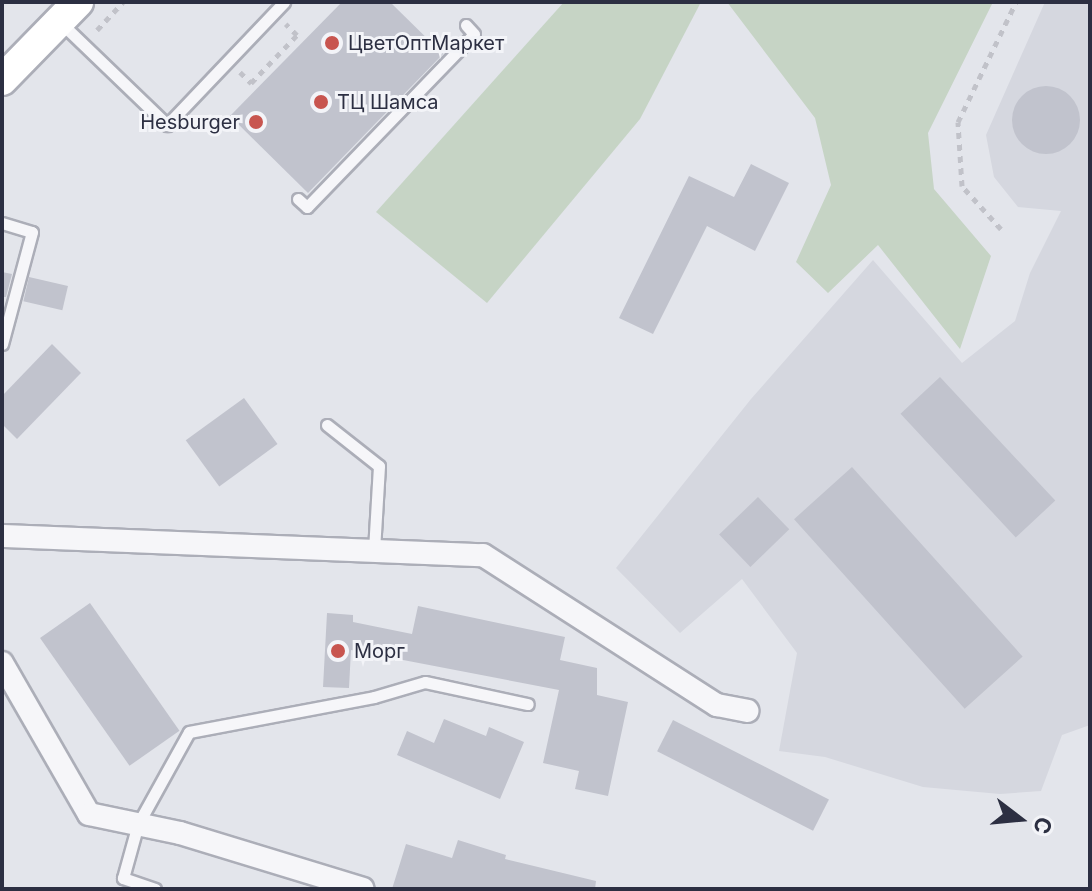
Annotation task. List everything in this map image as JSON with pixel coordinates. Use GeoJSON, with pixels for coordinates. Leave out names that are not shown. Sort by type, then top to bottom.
{"type":"FeatureCollection","features":[{"type":"Feature","properties":{"kind":"main road"},"geometry":{"type":"LineString","coordinates":[[2,80],[68,12]]}},
{"type":"Feature","properties":{"kind":"street"},"geometry":{"type":"LineString","coordinates":[[2,536],[483,555],[717,705],[747,711]]}},
{"type":"Feature","properties":{"kind":"street"},"geometry":{"type":"LineString","coordinates":[[2,663],[89,814],[138,824],[363,889]]}},
{"type":"Feature","properties":{"kind":"lane"},"geometry":{"type":"LineString","coordinates":[[68,12],[167,125],[284,2]]}},
{"type":"Feature","properties":{"kind":"lane"},"geometry":{"type":"LineString","coordinates":[[298,199],[307,207],[474,34],[466,25]]}},
{"type":"Feature","properties":{"kind":"lane"},"geometry":{"type":"LineString","coordinates":[[2,223],[32,232],[7,340],[2,344]]}},
{"type":"Feature","properties":{"kind":"lane"},"geometry":{"type":"LineString","coordinates":[[327,425],[379,466],[374,550]]}},
{"type":"Feature","properties":{"kind":"lane"},"geometry":{"type":"LineString","coordinates":[[155,889],[123,878],[138,824],[189,732],[374,697],[425,682],[528,704]]}},
{"type":"Feature","properties":{"kind":"path"},"geometry":{"type":"LineString","coordinates":[[97,30],[123,2]]}},
{"type":"Feature","properties":{"kind":"path"},"geometry":{"type":"LineString","coordinates":[[1001,229],[962,186],[958,122],[1016,2]]}},
{"type":"Feature","properties":{"kind":"path"},"geometry":{"type":"LineString","coordinates":[[237,68],[251,83],[297,35],[274,13]]}},
{"type":"Feature","properties":{"kind":"shaded area"},"geometry":{"type":"Polygon","coordinates":[[[1045,2],[1090,2],[1090,725],[1062,735],[1041,791],[1000,794],[923,787],[825,757],[779,751],[797,653],[742,579],[680,633],[616,568],[751,399],[873,260],[962,363],[1015,321],[1030,273],[1061,211],[1018,207],[994,177],[986,135],[1045,2]]]}},
{"type":"Feature","properties":{"kind":"green space"},"geometry":{"type":"Polygon","coordinates":[[[564,2],[701,2],[640,119],[487,303],[376,212],[564,2]]]}},
{"type":"Feature","properties":{"kind":"green space"},"geometry":{"type":"Polygon","coordinates":[[[727,2],[993,2],[928,133],[934,189],[991,256],[960,349],[878,245],[828,293],[796,262],[831,185],[815,118],[727,2]]]}},
{"type":"Feature","properties":{"kind":"building","name":"ТЦ Шамса"},"geometry":{"type":"Polygon","coordinates":[[[342,2],[390,2],[443,54],[308,193],[230,116],[342,2]]]}},
{"type":"Feature","properties":{"kind":"building"},"geometry":{"type":"Polygon","coordinates":[[[1046,86],[1070,96],[1080,120],[1070,144],[1046,154],[1022,144],[1012,120],[1022,96],[1046,86]]]}},
{"type":"Feature","properties":{"kind":"building"},"geometry":{"type":"Polygon","coordinates":[[[751,164],[789,183],[755,251],[707,226],[653,334],[619,318],[689,176],[734,197],[751,164]]]}},
{"type":"Feature","properties":{"kind":"building"},"geometry":{"type":"Polygon","coordinates":[[[2,272],[12,274],[6,297],[2,297],[2,272]]]}},
{"type":"Feature","properties":{"kind":"building"},"geometry":{"type":"Polygon","coordinates":[[[29,277],[68,286],[62,310],[23,301],[29,277]]]}},
{"type":"Feature","properties":{"kind":"building"},"geometry":{"type":"Polygon","coordinates":[[[52,344],[81,373],[17,439],[2,424],[2,396],[52,344]]]}},
{"type":"Feature","properties":{"kind":"building"},"geometry":{"type":"Polygon","coordinates":[[[940,377],[1055,501],[1016,537],[901,414],[940,377]]]}},
{"type":"Feature","properties":{"kind":"building"},"geometry":{"type":"Polygon","coordinates":[[[244,398],[278,444],[219,486],[186,440],[244,398]]]}},
{"type":"Feature","properties":{"kind":"building"},"geometry":{"type":"Polygon","coordinates":[[[852,467],[1023,657],[965,709],[794,519],[852,467]]]}},
{"type":"Feature","properties":{"kind":"building"},"geometry":{"type":"Polygon","coordinates":[[[758,497],[789,529],[750,567],[719,535],[758,497]]]}},
{"type":"Feature","properties":{"kind":"building"},"geometry":{"type":"Polygon","coordinates":[[[90,603],[179,731],[130,766],[40,638],[90,603]]]}},
{"type":"Feature","properties":{"kind":"building"},"geometry":{"type":"Polygon","coordinates":[[[418,606],[565,637],[560,660],[597,668],[597,695],[628,702],[608,796],[575,789],[579,771],[543,763],[559,690],[351,650],[349,688],[323,687],[327,613],[353,615],[353,622],[412,634],[418,606]]]}},
{"type":"Feature","properties":{"kind":"building"},"geometry":{"type":"Polygon","coordinates":[[[444,719],[486,736],[489,727],[524,742],[500,799],[397,755],[407,731],[434,743],[444,719]]]}},
{"type":"Feature","properties":{"kind":"building"},"geometry":{"type":"Polygon","coordinates":[[[673,720],[829,799],[813,831],[657,751],[673,720]]]}},
{"type":"Feature","properties":{"kind":"building"},"geometry":{"type":"Polygon","coordinates":[[[458,840],[506,855],[505,859],[596,881],[595,889],[392,889],[406,844],[452,858],[458,840]]]}},
{"type":"Feature","properties":{"kind":"place","name":"ЦветОптМаркет"},"geometry":{"type":"Point","coordinates":[332,43]}},
{"type":"Feature","properties":{"kind":"place","name":"ТЦ Шамса"},"geometry":{"type":"Point","coordinates":[321,102]}},
{"type":"Feature","properties":{"kind":"place","name":"Hesburger"},"geometry":{"type":"Point","coordinates":[256,122]}},
{"type":"Feature","properties":{"kind":"place","name":"Морг"},"geometry":{"type":"Point","coordinates":[338,651]}}]}
